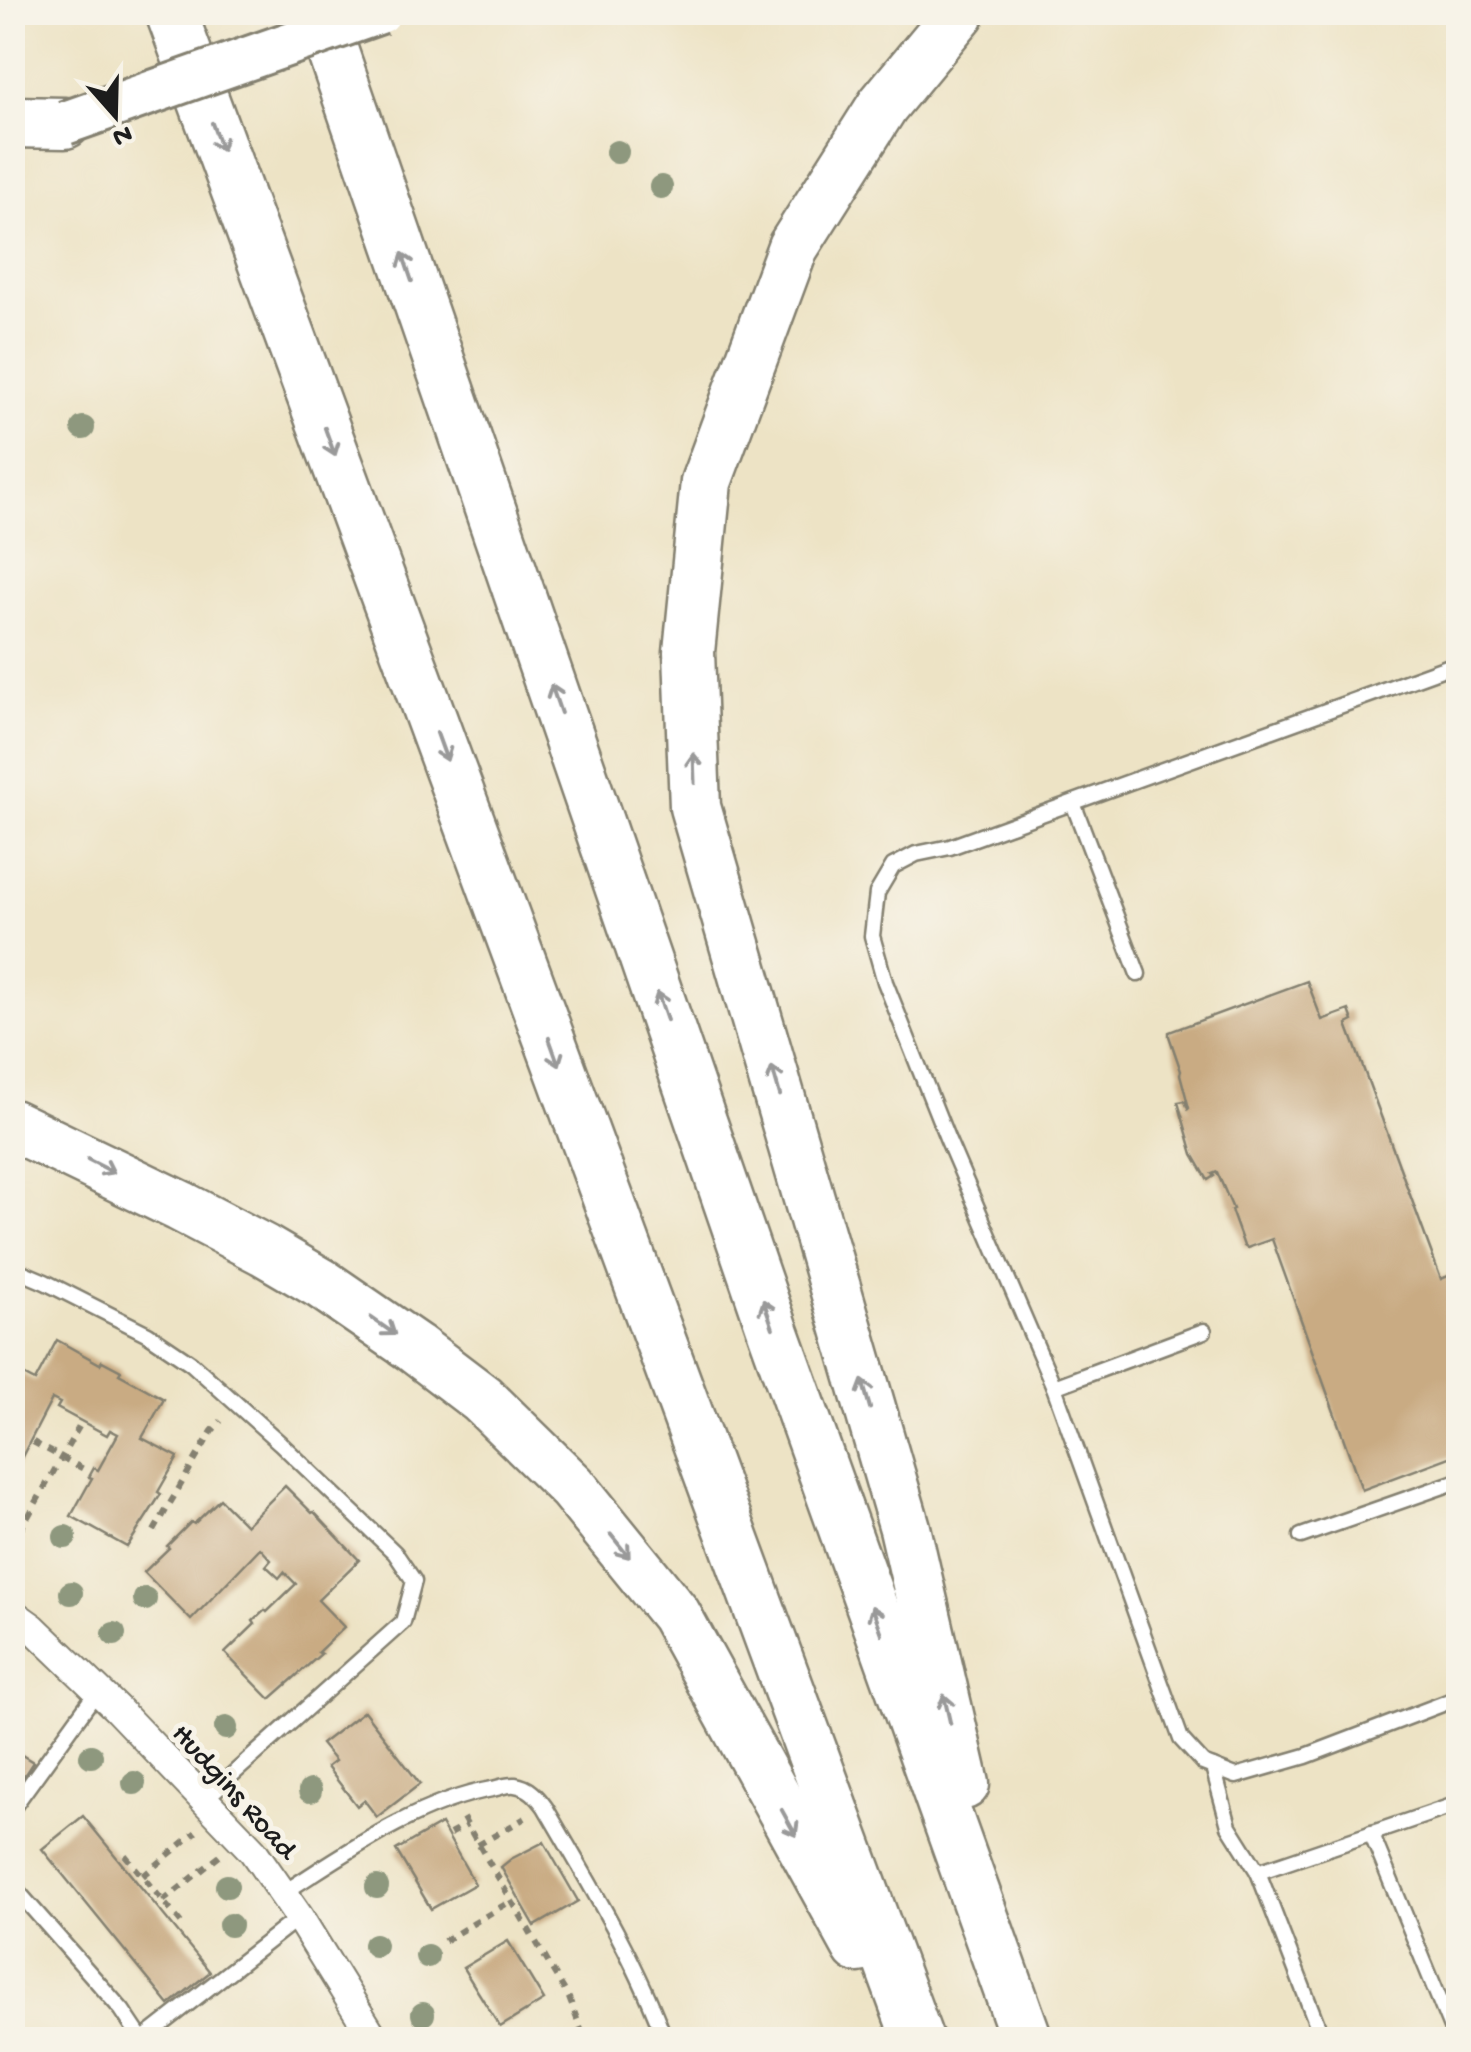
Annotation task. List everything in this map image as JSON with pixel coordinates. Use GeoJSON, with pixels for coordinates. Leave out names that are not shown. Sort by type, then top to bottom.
{"type":"FeatureCollection","features":[{"type":"Feature","properties":{"kind":"highway"},"geometry":{"type":"LineString","coordinates":[[172,12],[918,2040]]}},
{"type":"Feature","properties":{"kind":"highway"},"geometry":{"type":"LineString","coordinates":[[319,12],[774,1333],[1021,2024]]}},
{"type":"Feature","properties":{"kind":"highway"},"geometry":{"type":"LineString","coordinates":[[960,12],[883,105],[792,247],[706,482],[689,652],[696,807],[905,1528],[1021,2024]]}},
{"type":"Feature","properties":{"kind":"highway"},"geometry":{"type":"LineString","coordinates":[[12,122],[65,123]]}},
{"type":"Feature","properties":{"kind":"highway"},"geometry":{"type":"LineString","coordinates":[[12,1124],[230,1232],[322,1284],[482,1400],[572,1487],[675,1614],[910,2040]]}},
{"type":"Feature","properties":{"kind":"main road"},"geometry":{"type":"LineString","coordinates":[[65,123],[380,12]]}},
{"type":"Feature","properties":{"kind":"street","name":"Hudgins Road"},"geometry":{"type":"LineString","coordinates":[[12,1613],[98,1690],[241,1838],[299,1917],[375,2040]]}},
{"type":"Feature","properties":{"kind":"lane"},"geometry":{"type":"LineString","coordinates":[[1458,663],[950,848],[916,854],[892,866],[877,893],[872,936],[947,1138],[1054,1387],[1181,1739],[1202,1763],[1236,1776],[1306,1756],[1458,1698]]}},
{"type":"Feature","properties":{"kind":"lane"},"geometry":{"type":"LineString","coordinates":[[1073,804],[1138,974]]}},
{"type":"Feature","properties":{"kind":"lane"},"geometry":{"type":"LineString","coordinates":[[12,1268],[148,1334],[192,1364],[395,1553],[414,1580],[403,1622],[212,1806]]}},
{"type":"Feature","properties":{"kind":"lane"},"geometry":{"type":"LineString","coordinates":[[1054,1387],[1204,1331]]}},
{"type":"Feature","properties":{"kind":"lane"},"geometry":{"type":"LineString","coordinates":[[1301,1536],[1458,1482]]}},
{"type":"Feature","properties":{"kind":"lane"},"geometry":{"type":"LineString","coordinates":[[12,1810],[98,1690]]}},
{"type":"Feature","properties":{"kind":"lane"},"geometry":{"type":"LineString","coordinates":[[1212,1767],[1229,1826],[1258,1872],[1323,2040]]}},
{"type":"Feature","properties":{"kind":"lane"},"geometry":{"type":"LineString","coordinates":[[283,1893],[426,1809],[472,1792],[514,1785],[536,1793],[620,1936],[665,2040]]}},
{"type":"Feature","properties":{"kind":"lane"},"geometry":{"type":"LineString","coordinates":[[1258,1872],[1458,1804]]}},
{"type":"Feature","properties":{"kind":"lane"},"geometry":{"type":"LineString","coordinates":[[1371,1833],[1456,2040]]}},
{"type":"Feature","properties":{"kind":"lane"},"geometry":{"type":"LineString","coordinates":[[12,1885],[122,2010],[142,2040],[299,1917]]}},
{"type":"Feature","properties":{"kind":"path"},"geometry":{"type":"LineString","coordinates":[[154,1531],[212,1431],[236,1404]]}},
{"type":"Feature","properties":{"kind":"path"},"geometry":{"type":"LineString","coordinates":[[12,1546],[80,1425]]}},
{"type":"Feature","properties":{"kind":"path"},"geometry":{"type":"LineString","coordinates":[[34,1442],[89,1472]]}},
{"type":"Feature","properties":{"kind":"path"},"geometry":{"type":"LineString","coordinates":[[452,1800],[568,1998],[586,2040]]}},
{"type":"Feature","properties":{"kind":"path"},"geometry":{"type":"LineString","coordinates":[[143,1876],[212,1806]]}},
{"type":"Feature","properties":{"kind":"path"},"geometry":{"type":"LineString","coordinates":[[478,1845],[544,1807]]}},
{"type":"Feature","properties":{"kind":"path"},"geometry":{"type":"LineString","coordinates":[[450,1834],[467,1825]]}},
{"type":"Feature","properties":{"kind":"path"},"geometry":{"type":"LineString","coordinates":[[163,1901],[241,1838]]}},
{"type":"Feature","properties":{"kind":"path"},"geometry":{"type":"LineString","coordinates":[[125,1855],[182,1924]]}},
{"type":"Feature","properties":{"kind":"path"},"geometry":{"type":"LineString","coordinates":[[444,1940],[511,1901]]}},
{"type":"Feature","properties":{"kind":"building"},"geometry":{"type":"Polygon","coordinates":[[[1307,981],[1322,1020],[1349,1010],[1353,1021],[1347,1024],[1441,1279],[1458,1272],[1458,1454],[1362,1490],[1272,1239],[1244,1246],[1217,1172],[1208,1180],[1193,1154],[1178,1102],[1185,1101],[1189,1108],[1169,1036],[1169,1032],[1307,981]]]}},
{"type":"Feature","properties":{"kind":"building"},"geometry":{"type":"Polygon","coordinates":[[[57,1340],[121,1371],[119,1374],[164,1399],[142,1438],[178,1457],[158,1492],[161,1494],[127,1547],[71,1516],[94,1468],[98,1470],[118,1434],[110,1430],[107,1435],[57,1408],[60,1403],[52,1399],[12,1476],[12,1369],[35,1381],[57,1340]]]}},
{"type":"Feature","properties":{"kind":"building"},"geometry":{"type":"Polygon","coordinates":[[[285,1486],[359,1560],[318,1600],[344,1627],[318,1652],[321,1654],[270,1699],[225,1653],[255,1624],[253,1621],[296,1584],[284,1572],[279,1578],[266,1566],[271,1560],[260,1548],[191,1620],[144,1572],[191,1522],[194,1524],[220,1499],[246,1525],[285,1486]]]}},
{"type":"Feature","properties":{"kind":"building"},"geometry":{"type":"Polygon","coordinates":[[[364,1711],[420,1784],[377,1817],[364,1800],[357,1806],[327,1767],[335,1761],[321,1744],[364,1711]]]}},
{"type":"Feature","properties":{"kind":"building"},"geometry":{"type":"Polygon","coordinates":[[[12,1749],[33,1762],[12,1794],[12,1749]]]}},
{"type":"Feature","properties":{"kind":"building"},"geometry":{"type":"Polygon","coordinates":[[[83,1816],[210,1972],[169,2005],[42,1849],[83,1816]]]}},
{"type":"Feature","properties":{"kind":"building"},"geometry":{"type":"Polygon","coordinates":[[[441,1824],[475,1884],[431,1909],[396,1850],[441,1824]]]}},
{"type":"Feature","properties":{"kind":"building"},"geometry":{"type":"Polygon","coordinates":[[[544,1842],[578,1901],[535,1926],[501,1867],[544,1842]]]}},
{"type":"Feature","properties":{"kind":"building"},"geometry":{"type":"Polygon","coordinates":[[[508,1941],[544,2000],[500,2027],[463,1968],[508,1941]]]}},
{"type":"Feature","properties":{"kind":"building"},"geometry":{"type":"Polygon","coordinates":[[[244,2024],[251,2040],[213,2040],[244,2024]]]}}]}
